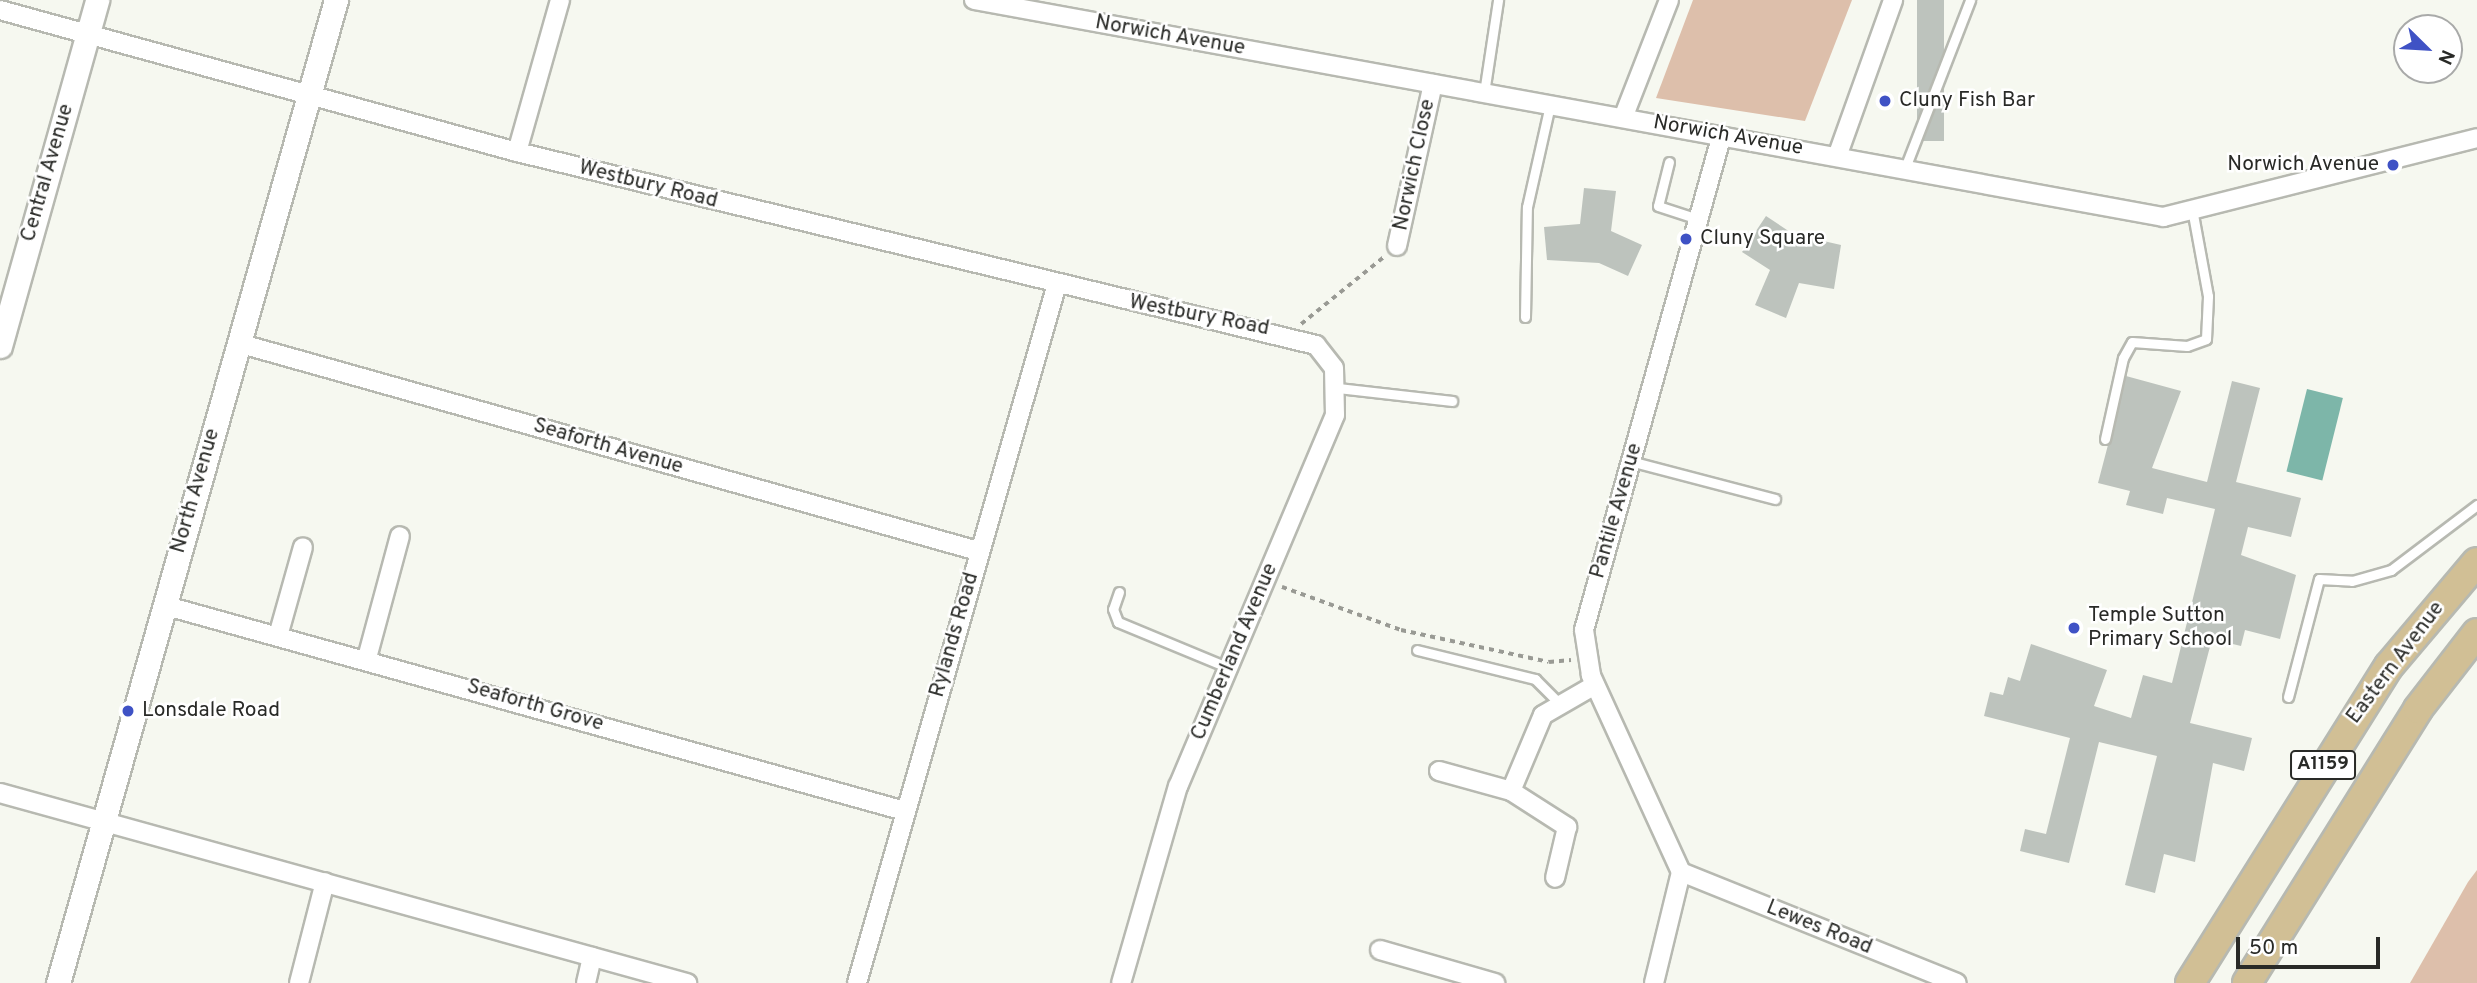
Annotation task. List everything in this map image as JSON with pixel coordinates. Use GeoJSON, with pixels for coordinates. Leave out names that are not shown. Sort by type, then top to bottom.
{"type":"FeatureCollection","features":[{"type":"Feature","properties":{"kind":"main road","name":"Eastern Avenue"},"geometry":{"type":"LineString","coordinates":[[2190,983],[2389,666],[2477,562]]}},
{"type":"Feature","properties":{"kind":"main road","name":"A1159"},"geometry":{"type":"LineString","coordinates":[[2247,983],[2404,730],[2477,633]]}},
{"type":"Feature","properties":{"kind":"street","name":"Central Avenue"},"geometry":{"type":"LineString","coordinates":[[0,346],[97,0]]}},
{"type":"Feature","properties":{"kind":"street","name":"North Avenue"},"geometry":{"type":"LineString","coordinates":[[58,983],[336,0]]}},
{"type":"Feature","properties":{"kind":"street"},"geometry":{"type":"LineString","coordinates":[[517,152],[560,0]]}},
{"type":"Feature","properties":{"kind":"street","name":"Norwich Avenue"},"geometry":{"type":"LineString","coordinates":[[974,0],[1721,138],[1839,154],[2163,217],[2477,138]]}},
{"type":"Feature","properties":{"kind":"street"},"geometry":{"type":"LineString","coordinates":[[1623,118],[1669,0]]}},
{"type":"Feature","properties":{"kind":"street"},"geometry":{"type":"LineString","coordinates":[[1839,154],[1894,0]]}},
{"type":"Feature","properties":{"kind":"street","name":"Westbury Road"},"geometry":{"type":"LineString","coordinates":[[0,10],[517,152],[1056,287],[1294,335]]}},
{"type":"Feature","properties":{"kind":"street","name":"Norwich Close"},"geometry":{"type":"LineString","coordinates":[[1397,246],[1433,84]]}},
{"type":"Feature","properties":{"kind":"street","name":"Pantile Avenue"},"geometry":{"type":"LineString","coordinates":[[1681,872],[1595,685],[1587,659],[1584,630],[1721,138]]}},
{"type":"Feature","properties":{"kind":"street","name":"Rylands Road"},"geometry":{"type":"LineString","coordinates":[[857,983],[978,551],[1056,287]]}},
{"type":"Feature","properties":{"kind":"street","name":"Cumberland Avenue"},"geometry":{"type":"LineString","coordinates":[[1121,983],[1178,786],[1335,415],[1338,388],[1326,355],[1294,335]]}},
{"type":"Feature","properties":{"kind":"street","name":"Seaforth Avenue"},"geometry":{"type":"LineString","coordinates":[[238,344],[978,551]]}},
{"type":"Feature","properties":{"kind":"street"},"geometry":{"type":"LineString","coordinates":[[367,658],[400,536]]}},
{"type":"Feature","properties":{"kind":"street"},"geometry":{"type":"LineString","coordinates":[[278,636],[303,547]]}},
{"type":"Feature","properties":{"kind":"street","name":"Seaforth Grove"},"geometry":{"type":"LineString","coordinates":[[163,606],[367,658],[905,811]]}},
{"type":"Feature","properties":{"kind":"street"},"geometry":{"type":"LineString","coordinates":[[1511,791],[1534,728],[1558,702],[1595,685]]}},
{"type":"Feature","properties":{"kind":"street"},"geometry":{"type":"LineString","coordinates":[[1439,771],[1511,791],[1569,830],[1555,878]]}},
{"type":"Feature","properties":{"kind":"street"},"geometry":{"type":"LineString","coordinates":[[0,793],[687,983]]}},
{"type":"Feature","properties":{"kind":"street"},"geometry":{"type":"LineString","coordinates":[[1654,983],[1681,872]]}},
{"type":"Feature","properties":{"kind":"street","name":"Lewes Road"},"geometry":{"type":"LineString","coordinates":[[1681,872],[1957,983]]}},
{"type":"Feature","properties":{"kind":"street"},"geometry":{"type":"LineString","coordinates":[[299,983],[325,882]]}},
{"type":"Feature","properties":{"kind":"street"},"geometry":{"type":"LineString","coordinates":[[1380,950],[1495,983]]}},
{"type":"Feature","properties":{"kind":"street"},"geometry":{"type":"LineString","coordinates":[[586,983],[592,957]]}},
{"type":"Feature","properties":{"kind":"lane"},"geometry":{"type":"LineString","coordinates":[[1483,93],[1498,0]]}},
{"type":"Feature","properties":{"kind":"lane"},"geometry":{"type":"LineString","coordinates":[[1905,168],[1970,0]]}},
{"type":"Feature","properties":{"kind":"lane"},"geometry":{"type":"LineString","coordinates":[[1525,317],[1527,207],[1550,105]]}},
{"type":"Feature","properties":{"kind":"lane"},"geometry":{"type":"LineString","coordinates":[[1669,162],[1658,206],[1698,219]]}},
{"type":"Feature","properties":{"kind":"lane"},"geometry":{"type":"LineString","coordinates":[[2105,439],[2123,358],[2132,342],[2187,346],[2206,339],[2208,296],[2192,209]]}},
{"type":"Feature","properties":{"kind":"lane"},"geometry":{"type":"LineString","coordinates":[[1338,388],[1452,401]]}},
{"type":"Feature","properties":{"kind":"lane"},"geometry":{"type":"LineString","coordinates":[[1630,461],[1775,499]]}},
{"type":"Feature","properties":{"kind":"lane"},"geometry":{"type":"LineString","coordinates":[[2288,696],[2319,579],[2352,581],[2391,570],[2477,505]]}},
{"type":"Feature","properties":{"kind":"lane"},"geometry":{"type":"LineString","coordinates":[[1119,592],[1113,609],[1118,622],[1229,668]]}},
{"type":"Feature","properties":{"kind":"lane"},"geometry":{"type":"LineString","coordinates":[[1417,650],[1535,679],[1558,702]]}},
{"type":"Feature","properties":{"kind":"path"},"geometry":{"type":"LineString","coordinates":[[1294,335],[1397,246]]}},
{"type":"Feature","properties":{"kind":"path"},"geometry":{"type":"LineString","coordinates":[[1265,581],[1401,630],[1549,662],[1587,659]]}},
{"type":"Feature","properties":{"kind":"shaded area"},"geometry":{"type":"Polygon","coordinates":[[[1693,0],[1852,0],[1805,121],[1656,98],[1693,0]]]}},
{"type":"Feature","properties":{"kind":"shaded area"},"geometry":{"type":"Polygon","coordinates":[[[2477,870],[2477,983],[2410,983],[2468,882],[2477,870]]]}},
{"type":"Feature","properties":{"kind":"water"},"geometry":{"type":"Polygon","coordinates":[[[2307,389],[2343,398],[2322,480],[2286,471],[2307,389]]]}},
{"type":"Feature","properties":{"kind":"building"},"geometry":{"type":"Polygon","coordinates":[[[1917,0],[1944,0],[1944,141],[1917,141],[1917,0]]]}},
{"type":"Feature","properties":{"kind":"building"},"geometry":{"type":"Polygon","coordinates":[[[1584,188],[1616,191],[1611,231],[1642,245],[1628,276],[1599,263],[1547,260],[1544,227],[1580,224],[1584,188]]]}},
{"type":"Feature","properties":{"kind":"building"},"geometry":{"type":"Polygon","coordinates":[[[1766,216],[1793,234],[1841,245],[1834,289],[1799,283],[1786,318],[1755,305],[1770,270],[1742,252],[1766,216]]]}},
{"type":"Feature","properties":{"kind":"building"},"geometry":{"type":"Polygon","coordinates":[[[2126,376],[2181,391],[2152,468],[2207,482],[2232,381],[2260,388],[2236,482],[2301,498],[2291,537],[2248,527],[2241,555],[2296,575],[2280,639],[2245,630],[2241,646],[2212,639],[2190,723],[2252,738],[2244,771],[2213,763],[2195,862],[2164,854],[2155,893],[2125,885],[2157,756],[2099,742],[2069,863],[2020,851],[2025,829],[2046,834],[2070,738],[1984,716],[1990,692],[2003,695],[2008,677],[2020,681],[2031,644],[2107,670],[2094,706],[2131,718],[2143,675],[2172,683],[2215,509],[2167,498],[2163,514],[2126,505],[2130,491],[2098,483],[2126,376]]]}},
{"type":"Feature","properties":{"kind":"place","name":"Cluny Fish Bar"},"geometry":{"type":"Point","coordinates":[1885,101]}},
{"type":"Feature","properties":{"kind":"place","name":"Norwich Avenue"},"geometry":{"type":"Point","coordinates":[2393,165]}},
{"type":"Feature","properties":{"kind":"place","name":"Cluny Square"},"geometry":{"type":"Point","coordinates":[1686,239]}},
{"type":"Feature","properties":{"kind":"place","name":"Temple Sutton Primary School"},"geometry":{"type":"Point","coordinates":[2074,628]}},
{"type":"Feature","properties":{"kind":"place","name":"Lonsdale Road"},"geometry":{"type":"Point","coordinates":[128,711]}}]}
